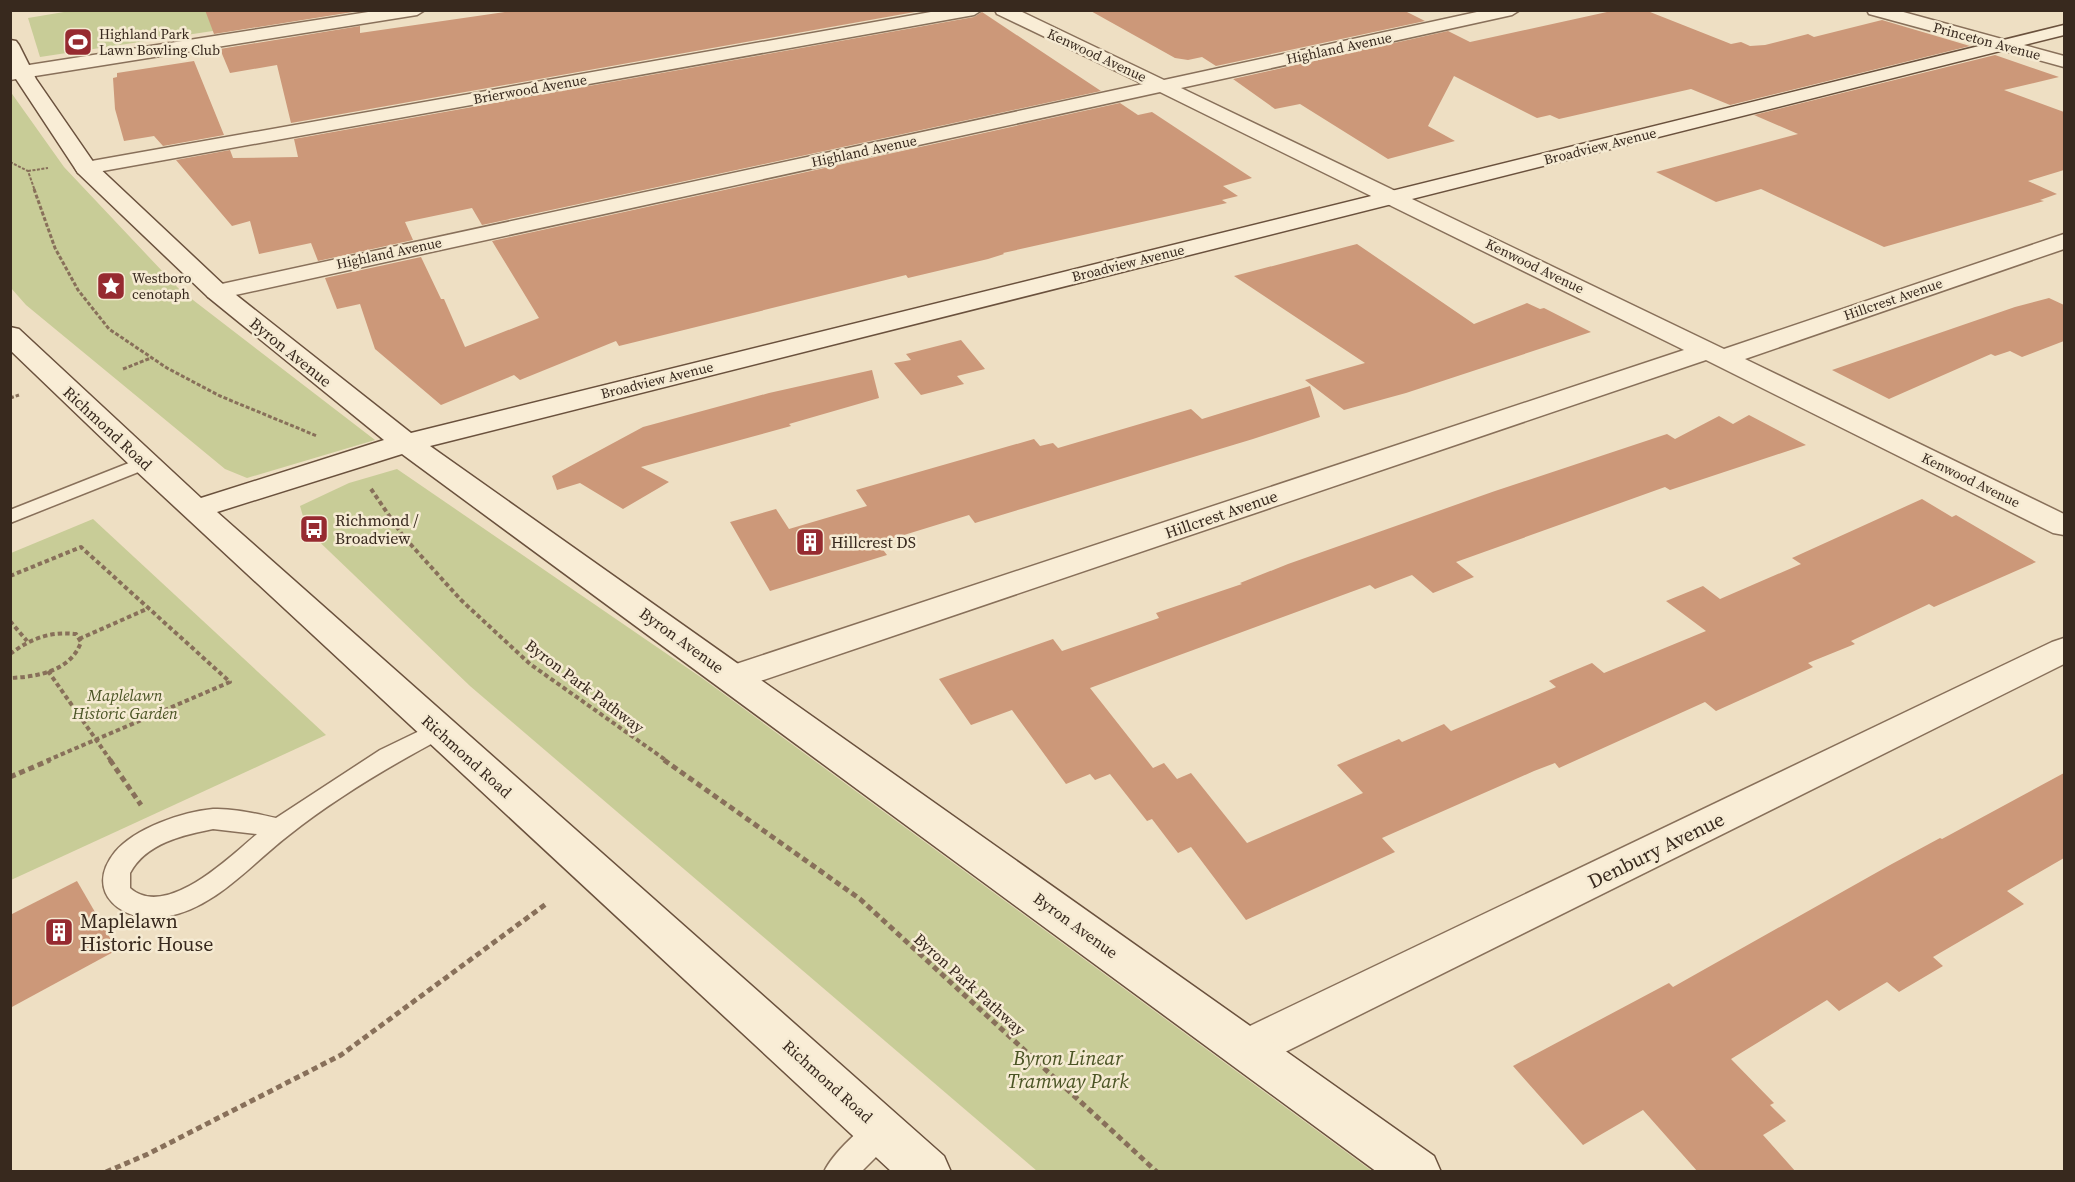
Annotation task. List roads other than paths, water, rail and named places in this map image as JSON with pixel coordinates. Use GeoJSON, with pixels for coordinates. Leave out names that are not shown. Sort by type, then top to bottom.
{"type":"FeatureCollection","features":[{"type":"Feature","properties":{"kind":"street"},"geometry":{"type":"LineString","coordinates":[[295,10],[304,28]]}},
{"type":"Feature","properties":{"kind":"street"},"geometry":{"type":"LineString","coordinates":[[16,73],[417,10]]}},
{"type":"Feature","properties":{"kind":"street","name":"Brierwood Avenue"},"geometry":{"type":"LineString","coordinates":[[86,168],[974,10]]}},
{"type":"Feature","properties":{"kind":"street","name":"Kenwood Avenue"},"geometry":{"type":"LineString","coordinates":[[1003,10],[1394,197],[2064,526]]}},
{"type":"Feature","properties":{"kind":"street","name":"Highland Avenue"},"geometry":{"type":"LineString","coordinates":[[216,292],[1512,10]]}},
{"type":"Feature","properties":{"kind":"street","name":"Princeton Avenue"},"geometry":{"type":"LineString","coordinates":[[1875,10],[2064,62]]}},
{"type":"Feature","properties":{"kind":"street","name":"Broadview Avenue"},"geometry":{"type":"LineString","coordinates":[[196,509],[406,443],[2063,31]]}},
{"type":"Feature","properties":{"kind":"street","name":"Byron Avenue"},"geometry":{"type":"LineString","coordinates":[[10,45],[16,73],[86,168],[216,292],[406,443],[735,678],[1417,1172]]}},
{"type":"Feature","properties":{"kind":"street","name":"Hillcrest Avenue"},"geometry":{"type":"LineString","coordinates":[[735,678],[1714,354],[2064,241]]}},
{"type":"Feature","properties":{"kind":"street","name":"Richmond Road"},"geometry":{"type":"LineString","coordinates":[[10,335],[144,463],[927,1172]]}},
{"type":"Feature","properties":{"kind":"street","name":"Denbury Avenue"},"geometry":{"type":"LineString","coordinates":[[1247,1049],[2064,650]]}},
{"type":"Feature","properties":{"kind":"lane"},"geometry":{"type":"LineString","coordinates":[[10,517],[144,463]]}},
{"type":"Feature","properties":{"kind":"lane"},"geometry":{"type":"LineString","coordinates":[[280,828],[213,819],[161,832],[127,856],[118,870],[115,885],[119,897],[133,906],[151,908],[172,905],[193,897],[235,866],[280,828],[388,756],[438,730]]}},
{"type":"Feature","properties":{"kind":"lane"},"geometry":{"type":"LineString","coordinates":[[839,1172],[882,1130]]}},
{"type":"Feature","properties":{"kind":"place","name":"Highland Park Lawn Bowling Club"},"geometry":{"type":"Point","coordinates":[78,42]}},
{"type":"Feature","properties":{"kind":"place","name":"Westboro cenotaph"},"geometry":{"type":"Point","coordinates":[111,286]}},
{"type":"Feature","properties":{"kind":"place","name":"Richmond / Broadview"},"geometry":{"type":"Point","coordinates":[314,529]}},
{"type":"Feature","properties":{"kind":"place","name":"Hillcrest DS"},"geometry":{"type":"Point","coordinates":[810,542]}},
{"type":"Feature","properties":{"kind":"place","name":"Maplelawn Historic House"},"geometry":{"type":"Point","coordinates":[59,932]}},
{"type":"Feature","properties":{"kind":"park label","name":"Maplelawn Historic Garden"},"geometry":{"type":"Point","coordinates":[125,704]}},
{"type":"Feature","properties":{"kind":"park label","name":"Byron Linear Tramway Park"},"geometry":{"type":"Point","coordinates":[1068,1070]}}]}
